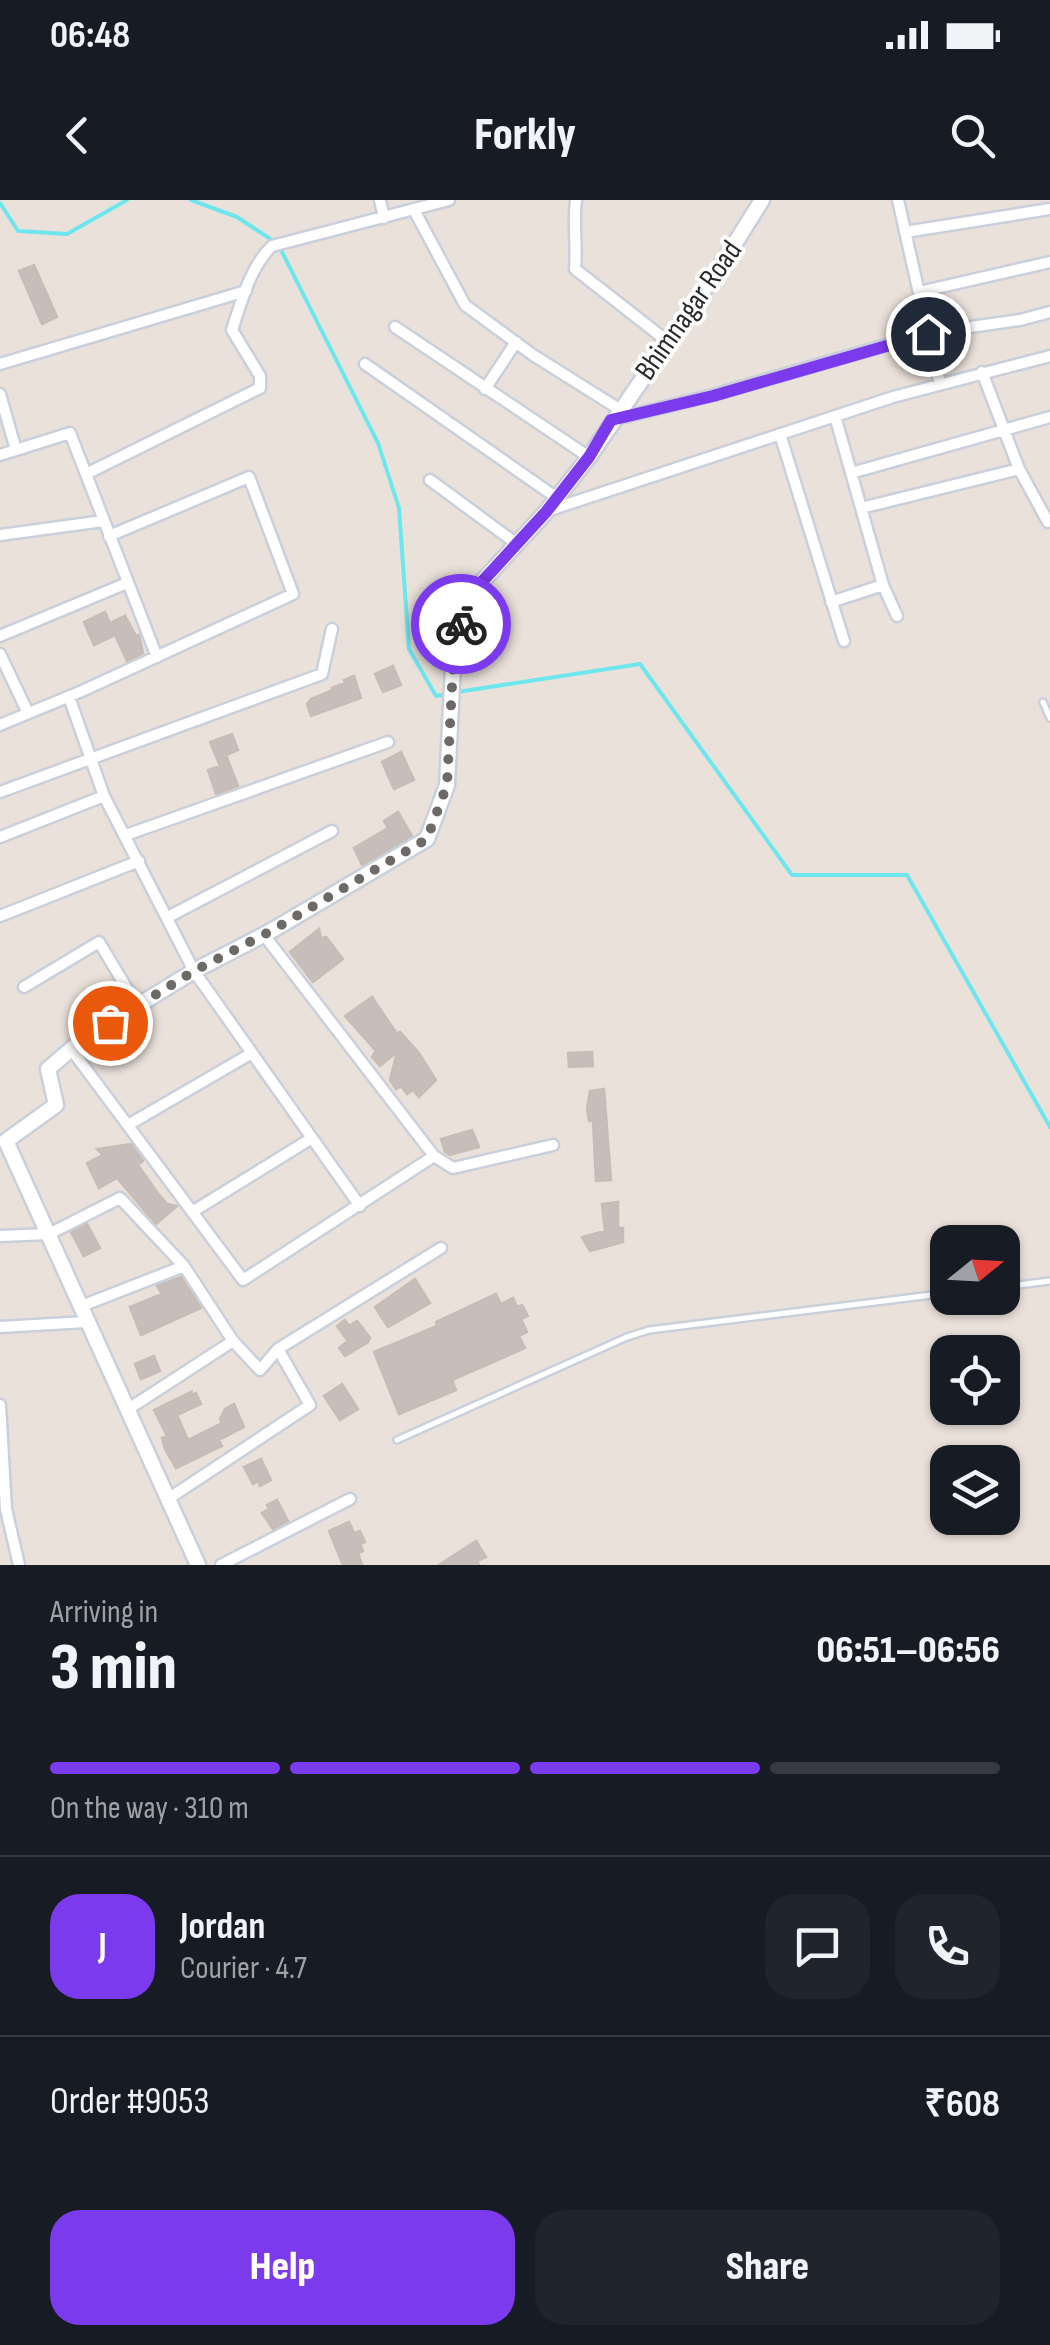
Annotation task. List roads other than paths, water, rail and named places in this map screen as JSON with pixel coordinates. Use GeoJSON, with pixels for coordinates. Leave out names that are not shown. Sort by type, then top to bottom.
{"type":"FeatureCollection","features":[{"type":"Feature","properties":{"kind":"street"},"geometry":{"type":"LineString","coordinates":[[380,200],[384,218]]}},
{"type":"Feature","properties":{"kind":"street"},"geometry":{"type":"LineString","coordinates":[[86,474],[260,388],[260,376],[232,333],[246,292],[272,246],[449,200]]}},
{"type":"Feature","properties":{"kind":"street"},"geometry":{"type":"LineString","coordinates":[[576,200],[572,228],[577,243],[575,269],[668,340]]}},
{"type":"Feature","properties":{"kind":"street","name":"Bhimnagar Road"},"geometry":{"type":"LineString","coordinates":[[72,1049],[194,971],[427,839],[447,785],[453,666],[459,628],[480,584],[546,512],[589,457],[762,200]]}},
{"type":"Feature","properties":{"kind":"street"},"geometry":{"type":"LineString","coordinates":[[898,200],[940,384]]}},
{"type":"Feature","properties":{"kind":"street"},"geometry":{"type":"LineString","coordinates":[[906,232],[1050,209]]}},
{"type":"Feature","properties":{"kind":"street"},"geometry":{"type":"LineString","coordinates":[[414,210],[465,305],[615,415],[713,396],[928,334],[1050,312]]}},
{"type":"Feature","properties":{"kind":"street"},"geometry":{"type":"LineString","coordinates":[[919,292],[1050,262]]}},
{"type":"Feature","properties":{"kind":"street"},"geometry":{"type":"LineString","coordinates":[[0,364],[246,292]]}},
{"type":"Feature","properties":{"kind":"street"},"geometry":{"type":"LineString","coordinates":[[395,327],[589,457]]}},
{"type":"Feature","properties":{"kind":"street"},"geometry":{"type":"LineString","coordinates":[[485,390],[516,342]]}},
{"type":"Feature","properties":{"kind":"street"},"geometry":{"type":"LineString","coordinates":[[546,512],[835,416],[1050,356]]}},
{"type":"Feature","properties":{"kind":"street"},"geometry":{"type":"LineString","coordinates":[[366,364],[557,498]]}},
{"type":"Feature","properties":{"kind":"street"},"geometry":{"type":"LineString","coordinates":[[982,372],[1020,468],[1048,522]]}},
{"type":"Feature","properties":{"kind":"street"},"geometry":{"type":"LineString","coordinates":[[1,401],[16,450]]}},
{"type":"Feature","properties":{"kind":"street"},"geometry":{"type":"LineString","coordinates":[[835,416],[883,585],[897,616]]}},
{"type":"Feature","properties":{"kind":"street"},"geometry":{"type":"LineString","coordinates":[[851,474],[1050,416]]}},
{"type":"Feature","properties":{"kind":"street"},"geometry":{"type":"LineString","coordinates":[[0,454],[70,433],[158,657]]}},
{"type":"Feature","properties":{"kind":"street"},"geometry":{"type":"LineString","coordinates":[[780,434],[844,641]]}},
{"type":"Feature","properties":{"kind":"street"},"geometry":{"type":"LineString","coordinates":[[861,508],[1020,468]]}},
{"type":"Feature","properties":{"kind":"street"},"geometry":{"type":"LineString","coordinates":[[0,725],[293,594],[249,477],[108,536]]}},
{"type":"Feature","properties":{"kind":"street"},"geometry":{"type":"LineString","coordinates":[[430,480],[517,544]]}},
{"type":"Feature","properties":{"kind":"street"},"geometry":{"type":"LineString","coordinates":[[0,536],[103,521]]}},
{"type":"Feature","properties":{"kind":"street"},"geometry":{"type":"LineString","coordinates":[[0,636],[127,583]]}},
{"type":"Feature","properties":{"kind":"street"},"geometry":{"type":"LineString","coordinates":[[831,602],[883,585]]}},
{"type":"Feature","properties":{"kind":"street"},"geometry":{"type":"LineString","coordinates":[[0,792],[322,674],[332,629]]}},
{"type":"Feature","properties":{"kind":"street"},"geometry":{"type":"LineString","coordinates":[[0,654],[28,714]]}},
{"type":"Feature","properties":{"kind":"street"},"geometry":{"type":"LineString","coordinates":[[70,696],[104,796],[194,971],[360,1206]]}},
{"type":"Feature","properties":{"kind":"street"},"geometry":{"type":"LineString","coordinates":[[126,835],[388,742]]}},
{"type":"Feature","properties":{"kind":"street"},"geometry":{"type":"LineString","coordinates":[[0,838],[104,796]]}},
{"type":"Feature","properties":{"kind":"street"},"geometry":{"type":"LineString","coordinates":[[168,918],[332,831]]}},
{"type":"Feature","properties":{"kind":"street"},"geometry":{"type":"LineString","coordinates":[[0,916],[138,860]]}},
{"type":"Feature","properties":{"kind":"street"},"geometry":{"type":"LineString","coordinates":[[264,934],[434,1156],[452,1168],[553,1145]]}},
{"type":"Feature","properties":{"kind":"street"},"geometry":{"type":"LineString","coordinates":[[24,987],[99,942],[138,1007]]}},
{"type":"Feature","properties":{"kind":"street"},"geometry":{"type":"LineString","coordinates":[[198,1565],[3,1135],[56,1105],[48,1069],[72,1049],[243,1280],[434,1156]]}},
{"type":"Feature","properties":{"kind":"street"},"geometry":{"type":"LineString","coordinates":[[128,1125],[252,1053]]}},
{"type":"Feature","properties":{"kind":"street"},"geometry":{"type":"LineString","coordinates":[[192,1212],[312,1138]]}},
{"type":"Feature","properties":{"kind":"street"},"geometry":{"type":"LineString","coordinates":[[0,1236],[49,1234],[120,1198],[184,1266],[233,1341],[260,1370],[278,1349],[441,1248]]}},
{"type":"Feature","properties":{"kind":"street"},"geometry":{"type":"LineString","coordinates":[[0,1327],[83,1315],[184,1266]]}},
{"type":"Feature","properties":{"kind":"street"},"geometry":{"type":"LineString","coordinates":[[130,1408],[233,1341]]}},
{"type":"Feature","properties":{"kind":"street"},"geometry":{"type":"LineString","coordinates":[[174,1495],[310,1404],[278,1349]]}},
{"type":"Feature","properties":{"kind":"street"},"geometry":{"type":"LineString","coordinates":[[0,1405],[3,1509],[19,1565]]}},
{"type":"Feature","properties":{"kind":"street"},"geometry":{"type":"LineString","coordinates":[[221,1565],[350,1499]]}},
{"type":"Feature","properties":{"kind":"lane"},"geometry":{"type":"LineString","coordinates":[[1043,702],[1050,718]]}},
{"type":"Feature","properties":{"kind":"lane"},"geometry":{"type":"LineString","coordinates":[[1020,1285],[1050,1281]]}},
{"type":"Feature","properties":{"kind":"lane"},"geometry":{"type":"LineString","coordinates":[[397,1440],[627,1336],[649,1330],[930,1296]]}},
{"type":"Feature","properties":{"kind":"waterway"},"geometry":{"type":"LineString","coordinates":[[0,203],[18,231],[67,234],[127,200]]}},
{"type":"Feature","properties":{"kind":"waterway"},"geometry":{"type":"LineString","coordinates":[[191,200],[237,217],[278,244],[378,443],[399,508],[409,649],[436,696],[448,694]]}},
{"type":"Feature","properties":{"kind":"waterway"},"geometry":{"type":"LineString","coordinates":[[457,692],[640,664],[792,875],[907,875],[1050,1127]]}}]}
